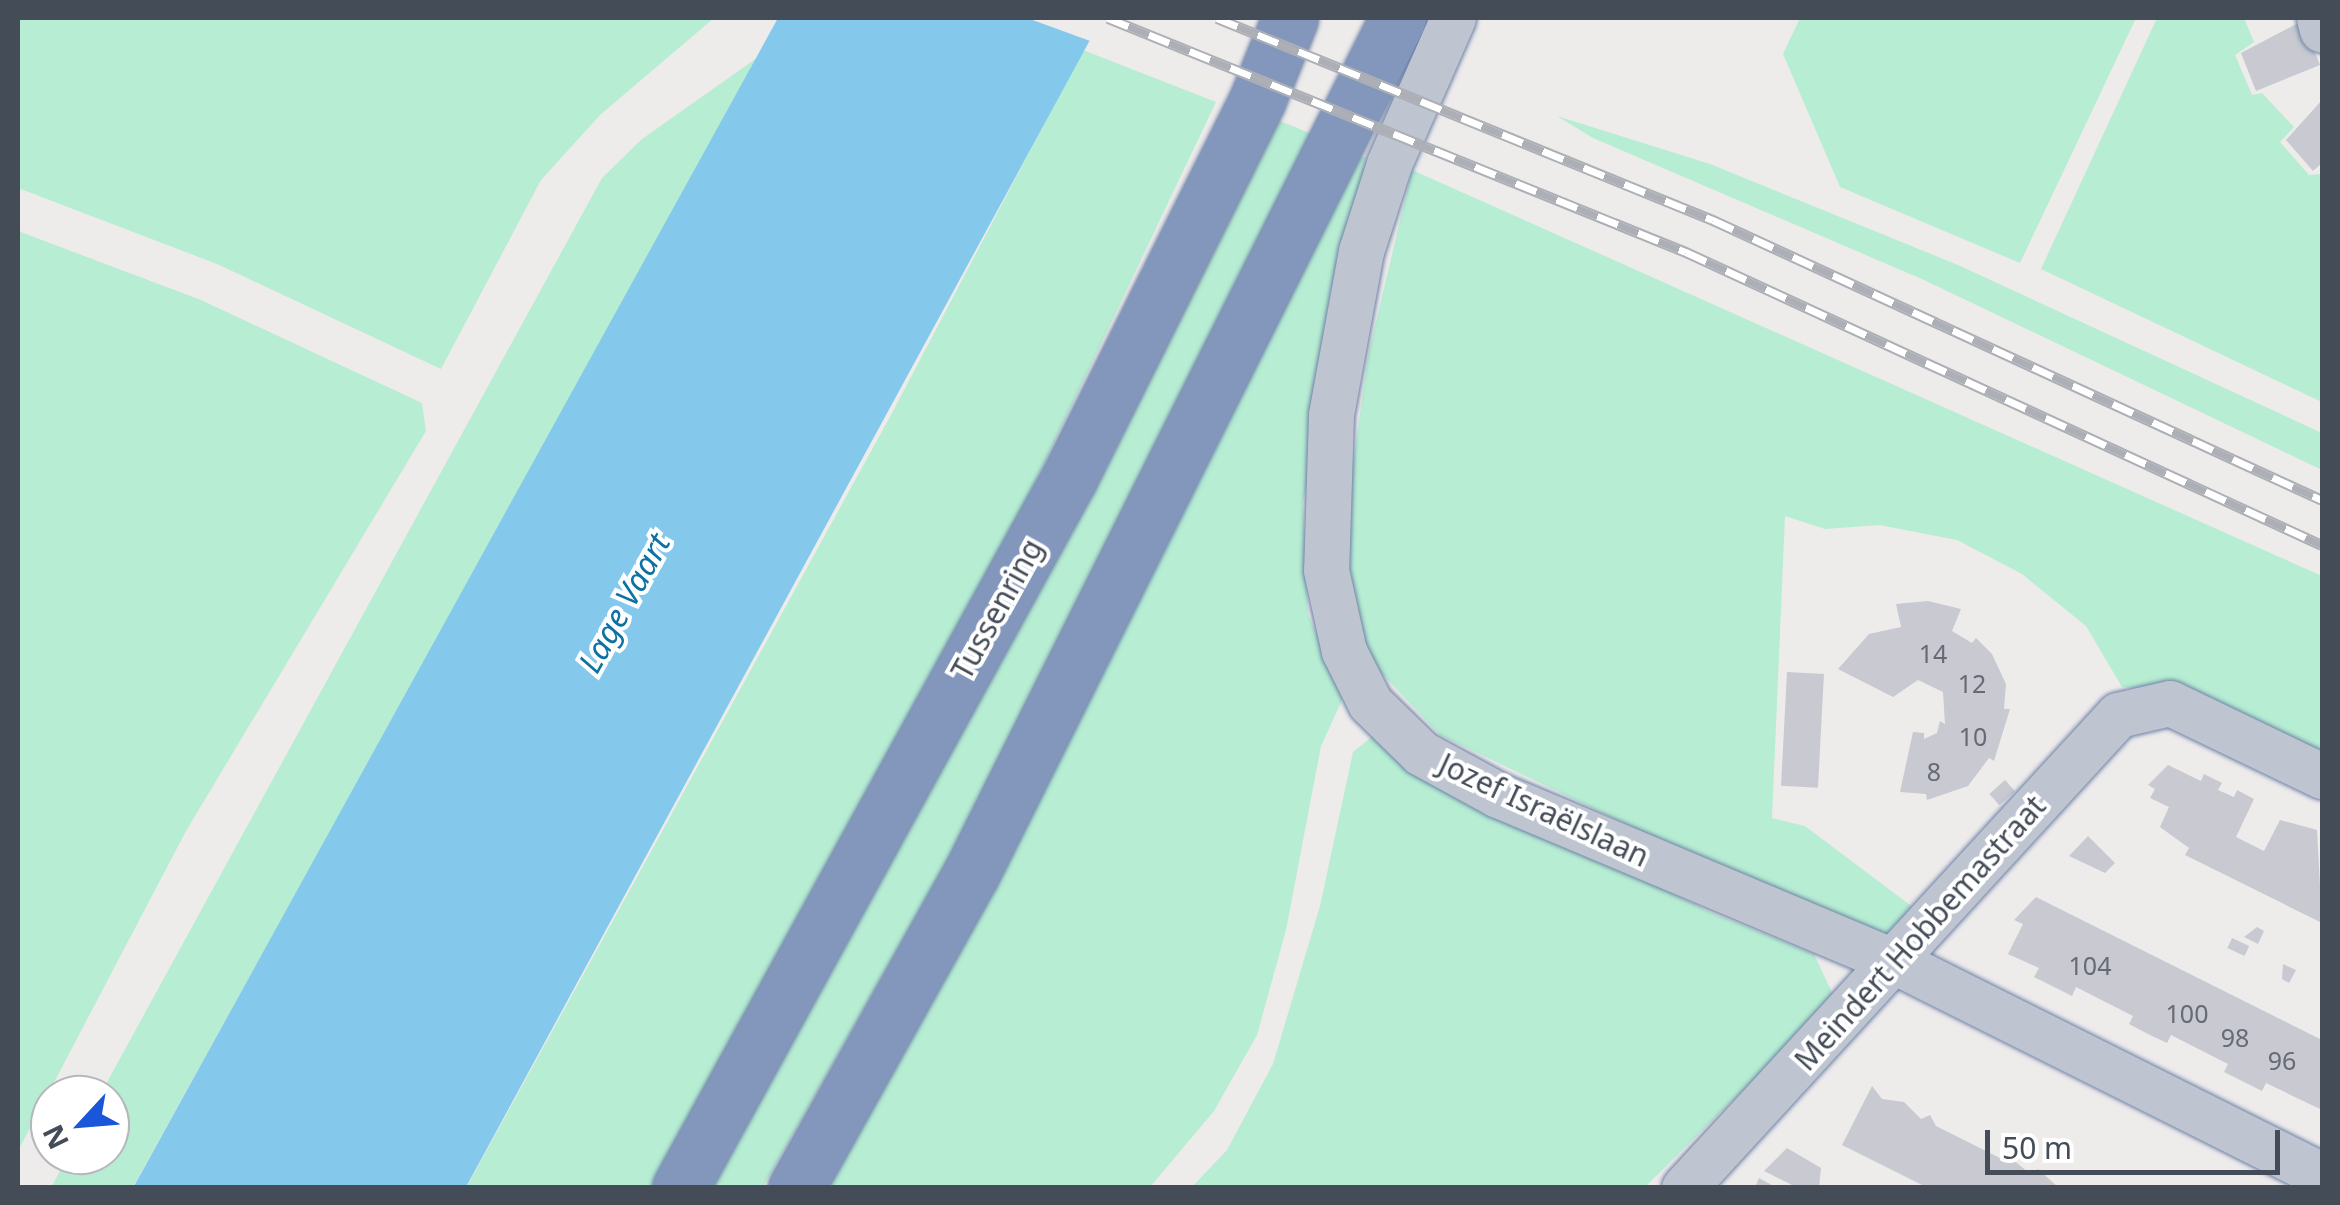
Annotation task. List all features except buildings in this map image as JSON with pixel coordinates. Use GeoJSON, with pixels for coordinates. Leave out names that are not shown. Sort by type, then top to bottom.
{"type":"FeatureCollection","features":[{"type":"Feature","properties":{"kind":"highway","name":"Tussenring"},"geometry":{"type":"LineString","coordinates":[[680,1188],[1069,478],[1257,101],[1290,18]]}},
{"type":"Feature","properties":{"kind":"highway"},"geometry":{"type":"LineString","coordinates":[[796,1188],[971,874],[1398,18]]}},
{"type":"Feature","properties":{"kind":"street","name":"Jozef Israëlslaan"},"geometry":{"type":"LineString","coordinates":[[1454,18],[1389,164],[1361,251],[1331,414],[1326,570],[1344,651],[1370,703],[1421,754],[1498,795],[1896,962],[2322,1175]]}},
{"type":"Feature","properties":{"kind":"street"},"geometry":{"type":"LineString","coordinates":[[2319,18],[2322,30]]}},
{"type":"Feature","properties":{"kind":"street","name":"Meindert Hobbemastraat"},"geometry":{"type":"LineString","coordinates":[[1684,1188],[1896,962],[2118,716],[2170,703],[2322,776]]}},
{"type":"Feature","properties":{"kind":"green space"},"geometry":{"type":"Polygon","coordinates":[[[18,18],[714,18],[600,115],[541,180],[441,369],[217,264],[18,188],[18,18]]]}},
{"type":"Feature","properties":{"kind":"green space"},"geometry":{"type":"Polygon","coordinates":[[[1800,18],[2136,18],[2020,263],[1840,187],[1783,54],[1800,18]]]}},
{"type":"Feature","properties":{"kind":"green space"},"geometry":{"type":"Polygon","coordinates":[[[2157,18],[2244,18],[2254,42],[2235,55],[2252,95],[2262,93],[2294,127],[2280,142],[2309,175],[2322,174],[2322,402],[2041,269],[2157,18]]]}},
{"type":"Feature","properties":{"kind":"green space"},"geometry":{"type":"Polygon","coordinates":[[[1083,50],[1216,102],[1013,529],[654,1187],[466,1188],[891,415],[1083,50]]]}},
{"type":"Feature","properties":{"kind":"green space"},"geometry":{"type":"Polygon","coordinates":[[[761,55],[133,1187],[51,1188],[58,1175],[130,1175],[130,1075],[111,1075],[602,178],[642,139],[761,55]]]}},
{"type":"Feature","properties":{"kind":"green space"},"geometry":{"type":"Polygon","coordinates":[[[1268,116],[1319,137],[1023,728],[763,1187],[710,1188],[952,740],[1268,116]]]}},
{"type":"Feature","properties":{"kind":"green space"},"geometry":{"type":"Polygon","coordinates":[[[1557,116],[1710,164],[1958,265],[2322,433],[2322,470],[1924,280],[1593,138],[1557,116]]]}},
{"type":"Feature","properties":{"kind":"green space"},"geometry":{"type":"Polygon","coordinates":[[[1356,154],[1366,158],[1303,503],[1308,614],[1344,696],[1321,746],[1286,930],[1257,1035],[1214,1111],[1150,1187],[814,1188],[1356,154]]]}},
{"type":"Feature","properties":{"kind":"green space"},"geometry":{"type":"Polygon","coordinates":[[[1412,170],[2322,576],[2322,754],[2197,692],[2122,687],[2086,626],[2022,574],[1957,540],[1879,525],[1825,529],[1785,516],[1772,818],[1805,826],[1914,908],[1879,945],[1440,735],[1371,662],[1340,557],[1368,356],[1412,170]]]}},
{"type":"Feature","properties":{"kind":"green space"},"geometry":{"type":"Polygon","coordinates":[[[18,231],[201,300],[422,403],[426,431],[186,831],[58,1075],[30,1075],[30,1128],[18,1151],[18,231]]]}},
{"type":"Feature","properties":{"kind":"green space"},"geometry":{"type":"Polygon","coordinates":[[[1374,735],[1543,830],[1710,912],[1814,954],[1835,999],[1645,1187],[1191,1188],[1227,1150],[1273,1064],[1320,906],[1353,752],[1374,735]]]}},
{"type":"Feature","properties":{"kind":"water","name":"Lage Vaart"},"geometry":{"type":"Polygon","coordinates":[[[778,18],[1102,18],[466,1187],[133,1188],[778,18]]]}},
{"type":"Feature","properties":{"kind":"pier"},"geometry":{"type":"Polygon","coordinates":[[[1027,18],[1107,18],[1093,42],[1027,18]]]}},
{"type":"Feature","properties":{"kind":"railway"},"geometry":{"type":"LineString","coordinates":[[1108,18],[1686,252],[2322,545]]}},
{"type":"Feature","properties":{"kind":"railway"},"geometry":{"type":"LineString","coordinates":[[1217,18],[1713,220],[2322,500]]}}]}
